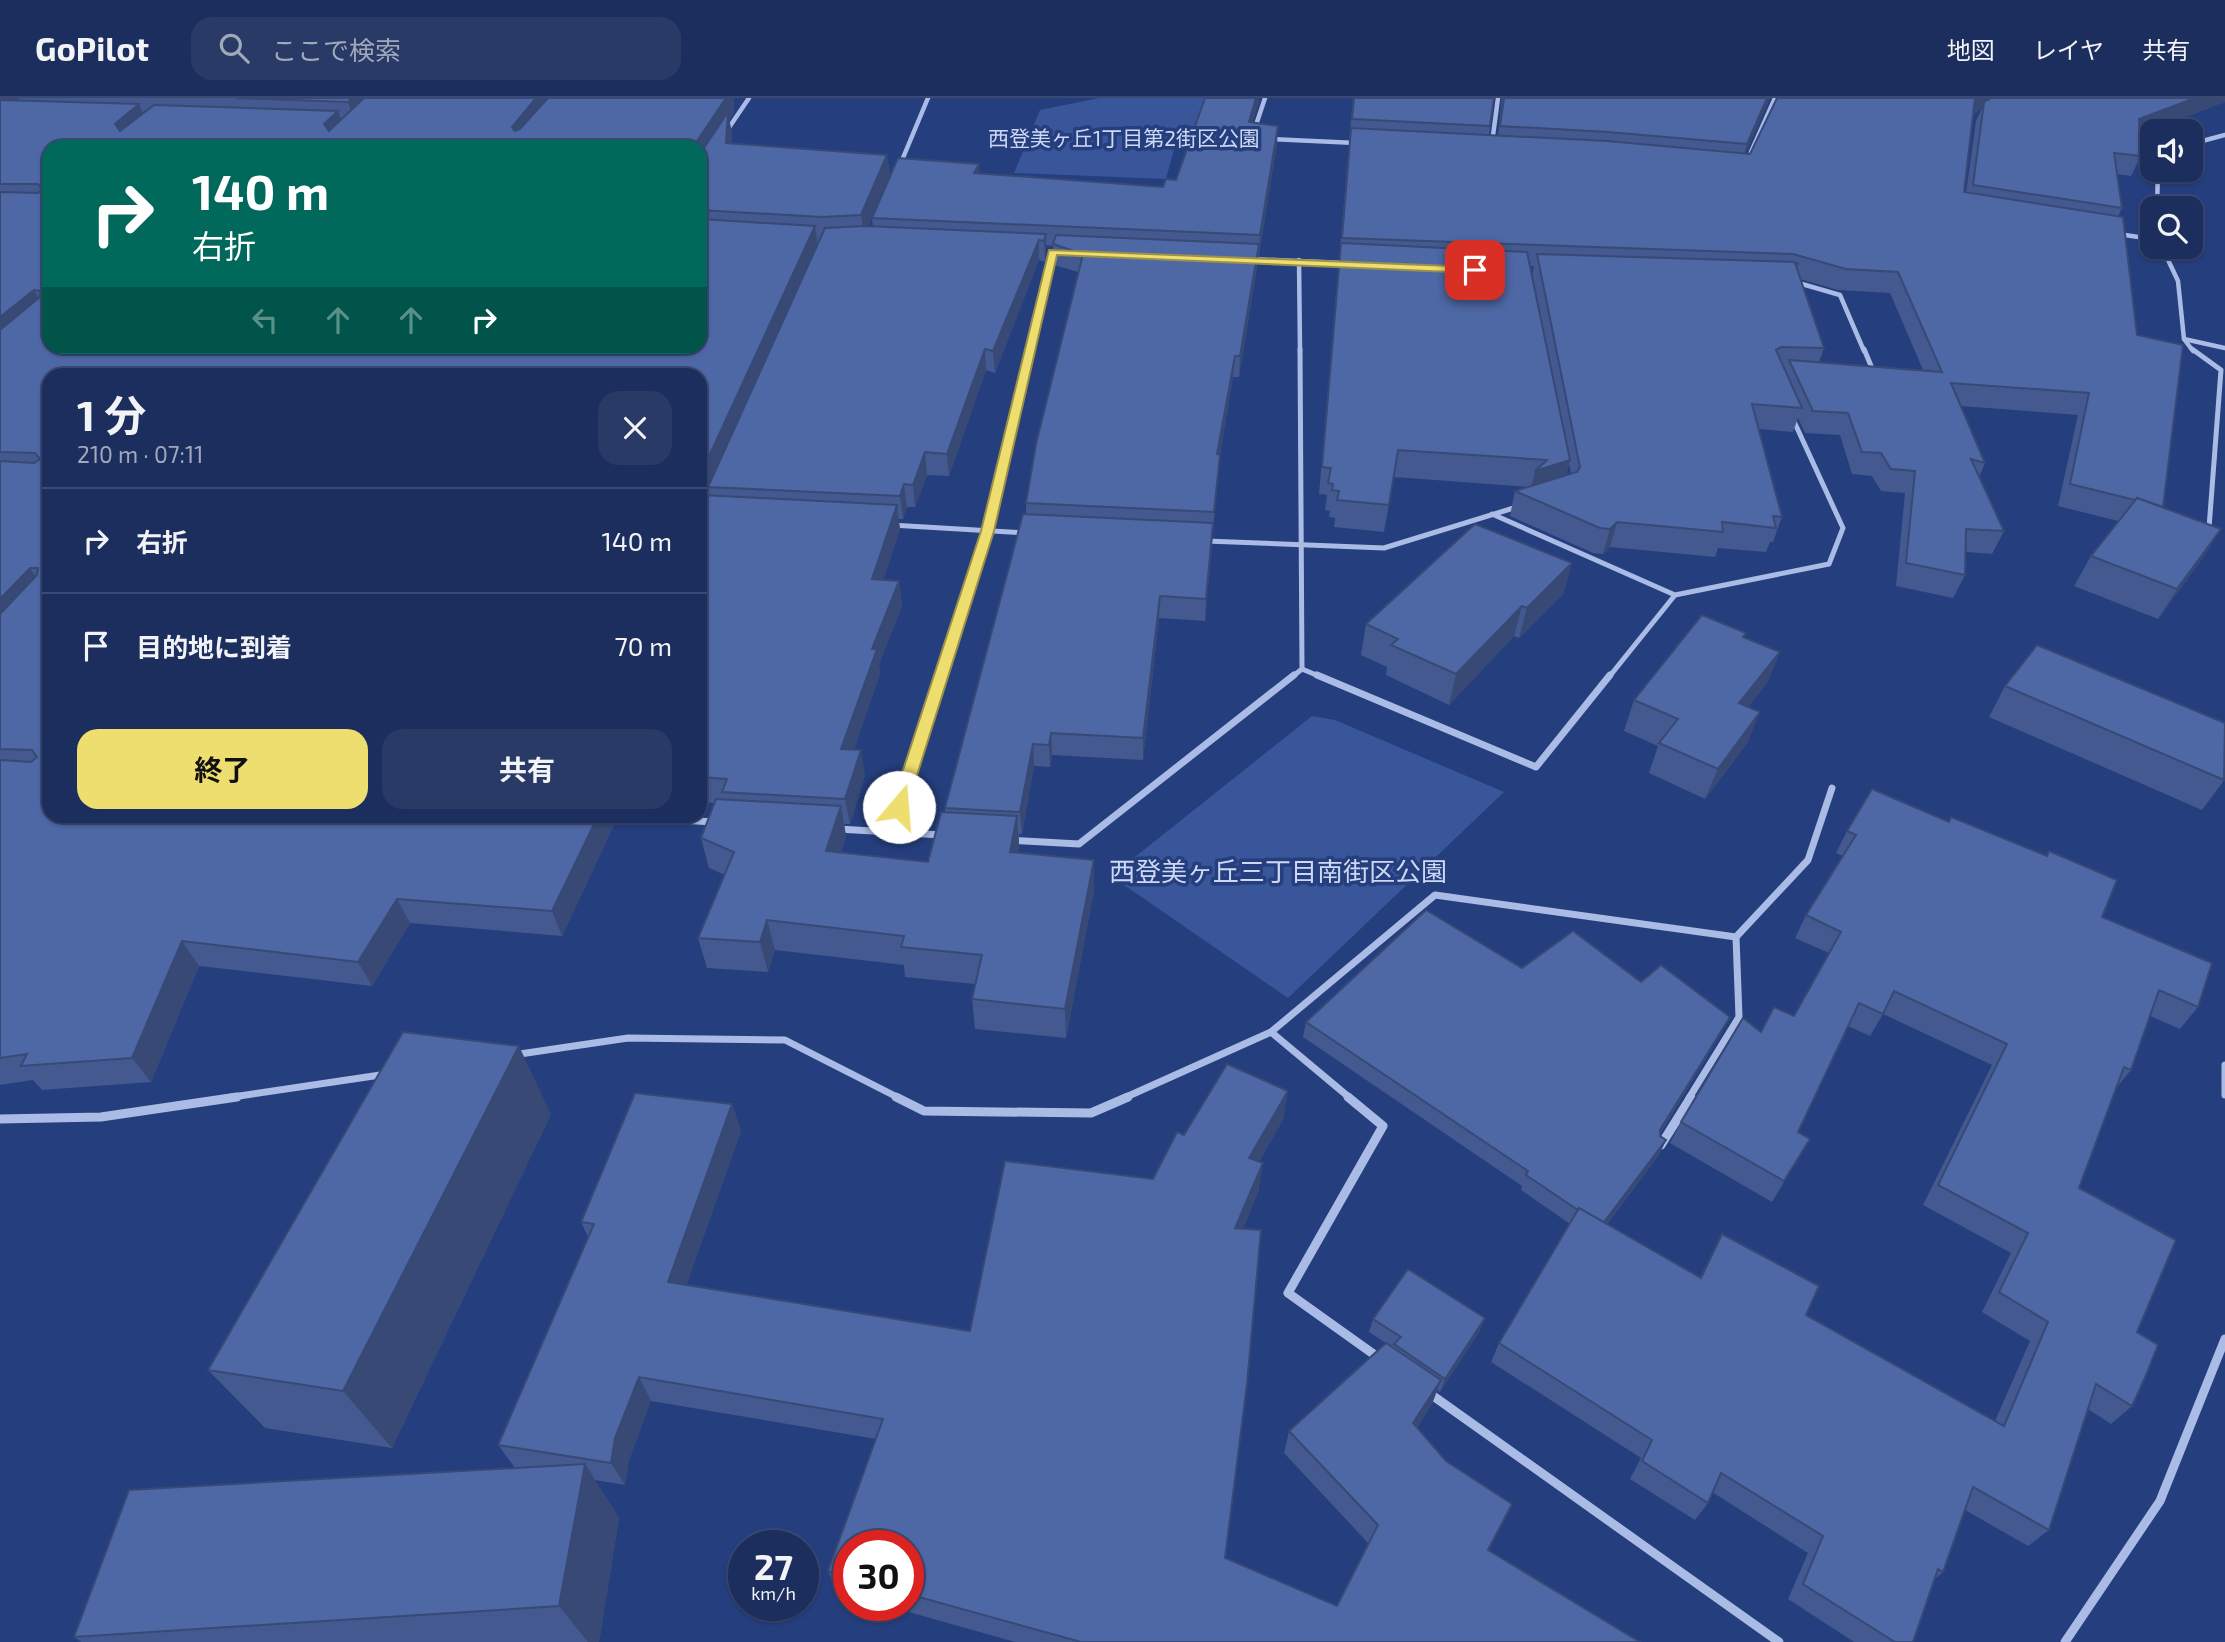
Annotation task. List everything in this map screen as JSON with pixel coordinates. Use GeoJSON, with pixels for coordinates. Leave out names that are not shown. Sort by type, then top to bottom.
{"type":"FeatureCollection","features":[{"type":"Feature","properties":{"kind":"street"},"geometry":{"type":"LineString","coordinates":[[725,133],[749,98]]}},
{"type":"Feature","properties":{"kind":"street"},"geometry":{"type":"LineString","coordinates":[[898,170],[928,98]]}},
{"type":"Feature","properties":{"kind":"street"},"geometry":{"type":"LineString","coordinates":[[1252,138],[1265,98]]}},
{"type":"Feature","properties":{"kind":"street"},"geometry":{"type":"LineString","coordinates":[[1491,150],[1498,98]]}},
{"type":"Feature","properties":{"kind":"street"},"geometry":{"type":"LineString","coordinates":[[1749,157],[1775,98]]}},
{"type":"Feature","properties":{"kind":"street"},"geometry":{"type":"LineString","coordinates":[[2203,141],[2225,135]]}},
{"type":"Feature","properties":{"kind":"street"},"geometry":{"type":"LineString","coordinates":[[1265,138],[1358,143]]}},
{"type":"Feature","properties":{"kind":"street"},"geometry":{"type":"LineString","coordinates":[[2114,233],[2140,237]]}},
{"type":"Feature","properties":{"kind":"street"},"geometry":{"type":"LineString","coordinates":[[1039,252],[1066,253]]}},
{"type":"Feature","properties":{"kind":"street"},"geometry":{"type":"LineString","coordinates":[[891,832],[988,531],[1052,252]]}},
{"type":"Feature","properties":{"kind":"street"},"geometry":{"type":"LineString","coordinates":[[1244,259],[1352,263]]}},
{"type":"Feature","properties":{"kind":"street"},"geometry":{"type":"LineString","coordinates":[[2167,259],[2178,282],[2184,339],[2193,351],[2221,370],[2209,528]]}},
{"type":"Feature","properties":{"kind":"street"},"geometry":{"type":"LineString","coordinates":[[1299,260],[1302,668]]}},
{"type":"Feature","properties":{"kind":"street"},"geometry":{"type":"LineString","coordinates":[[1786,280],[1840,295],[1877,379],[1864,379]]}},
{"type":"Feature","properties":{"kind":"street"},"geometry":{"type":"LineString","coordinates":[[2184,339],[2225,348]]}},
{"type":"Feature","properties":{"kind":"street"},"geometry":{"type":"LineString","coordinates":[[1492,514],[1675,595],[1829,564],[1843,528],[1791,414]]}},
{"type":"Feature","properties":{"kind":"street"},"geometry":{"type":"LineString","coordinates":[[1194,541],[1384,548],[1530,502]]}},
{"type":"Feature","properties":{"kind":"street"},"geometry":{"type":"LineString","coordinates":[[880,525],[1029,533]]}},
{"type":"Feature","properties":{"kind":"street"},"geometry":{"type":"LineString","coordinates":[[1302,668],[1536,767],[1675,595]]}},
{"type":"Feature","properties":{"kind":"street"},"geometry":{"type":"LineString","coordinates":[[999,839],[1079,845],[1302,668]]}},
{"type":"Feature","properties":{"kind":"street"},"geometry":{"type":"LineString","coordinates":[[1659,1148],[1739,1017],[1736,937],[1808,860],[1832,788]]}},
{"type":"Feature","properties":{"kind":"street"},"geometry":{"type":"LineString","coordinates":[[707,821],[727,822]]}},
{"type":"Feature","properties":{"kind":"street"},"geometry":{"type":"LineString","coordinates":[[823,828],[945,835]]}},
{"type":"Feature","properties":{"kind":"street"},"geometry":{"type":"LineString","coordinates":[[508,1056],[628,1038],[785,1040],[925,1111],[1091,1113],[1271,1032],[1435,895],[1736,937]]}},
{"type":"Feature","properties":{"kind":"street"},"geometry":{"type":"LineString","coordinates":[[1271,1032],[1383,1126],[1287,1293],[1388,1364]]}},
{"type":"Feature","properties":{"kind":"street"},"geometry":{"type":"LineString","coordinates":[[2225,1065],[2225,1095]]}},
{"type":"Feature","properties":{"kind":"street"},"geometry":{"type":"LineString","coordinates":[[0,1119],[101,1117],[401,1072]]}},
{"type":"Feature","properties":{"kind":"street"},"geometry":{"type":"LineString","coordinates":[[2065,1642],[2160,1502],[2225,1339]]}},
{"type":"Feature","properties":{"kind":"street"},"geometry":{"type":"LineString","coordinates":[[1422,1388],[1779,1642]]}},
{"type":"Feature","properties":{"kind":"green space","name":"西登美ヶ丘1丁目第2街区公園"},"geometry":{"type":"Polygon","coordinates":[[[1099,98],[1251,98],[1239,132],[1180,127],[1166,179],[1014,173],[1040,110],[1099,98]]]}},
{"type":"Feature","properties":{"kind":"green space","name":"西登美ヶ丘三丁目南街区公園"},"geometry":{"type":"Polygon","coordinates":[[[1312,716],[1335,720],[1504,792],[1288,998],[1111,876],[1312,716]]]}},
{"type":"Feature","properties":{"kind":"building"},"geometry":{"type":"Polygon","coordinates":[[[237,98],[352,98],[348,102],[237,98]]]}},
{"type":"Feature","properties":{"kind":"building"},"geometry":{"type":"Polygon","coordinates":[[[364,98],[536,98],[512,127],[515,131],[520,129],[548,98],[726,98],[698,140],[42,140],[42,188],[38,184],[0,184],[0,100],[139,104],[115,124],[120,131],[154,105],[338,111],[324,124],[329,131],[364,98]]]}},
{"type":"Feature","properties":{"kind":"building"},"geometry":{"type":"Polygon","coordinates":[[[1205,98],[1256,98],[1249,122],[1278,126],[1260,235],[872,218],[898,158],[979,164],[974,173],[1163,187],[1166,179],[1176,180],[1205,98]]]}},
{"type":"Feature","properties":{"kind":"building"},"geometry":{"type":"Polygon","coordinates":[[[1354,98],[1494,98],[1490,126],[1352,119],[1354,98]]]}},
{"type":"Feature","properties":{"kind":"building"},"geometry":{"type":"Polygon","coordinates":[[[1504,98],[1767,98],[1747,144],[1500,126],[1504,98]]]}},
{"type":"Feature","properties":{"kind":"building"},"geometry":{"type":"Polygon","coordinates":[[[1777,98],[1975,98],[1964,192],[2123,217],[2137,335],[2183,345],[2163,507],[2137,498],[2135,500],[2070,484],[2089,393],[1951,383],[1985,463],[1971,459],[2004,531],[1966,529],[1965,575],[1906,563],[1915,471],[1891,469],[1881,453],[1862,452],[1848,413],[1813,411],[1789,360],[1942,372],[1898,272],[1846,269],[1793,254],[1342,238],[1351,128],[1607,141],[1750,154],[1777,98]]]}},
{"type":"Feature","properties":{"kind":"building"},"geometry":{"type":"Polygon","coordinates":[[[1991,98],[2195,98],[2139,119],[2140,156],[2114,153],[2122,208],[1973,185],[1984,102],[1991,98]]]}},
{"type":"Feature","properties":{"kind":"building"},"geometry":{"type":"Polygon","coordinates":[[[728,112],[726,143],[887,155],[861,215],[822,217],[707,210],[707,144],[728,112]]]}},
{"type":"Feature","properties":{"kind":"building"},"geometry":{"type":"Polygon","coordinates":[[[42,190],[42,354],[707,354],[707,219],[815,226],[707,461],[707,368],[42,368],[42,823],[595,823],[552,911],[397,899],[358,962],[182,941],[132,1058],[21,1066],[27,1054],[0,1058],[0,760],[31,762],[37,757],[32,750],[0,749],[0,614],[37,575],[38,568],[30,568],[0,599],[0,461],[34,463],[40,459],[35,453],[0,452],[0,330],[40,297],[41,291],[34,290],[0,317],[0,192],[38,193],[42,190]]]}},
{"type":"Feature","properties":{"kind":"building"},"geometry":{"type":"Polygon","coordinates":[[[865,226],[1046,234],[1044,241],[1039,240],[993,351],[985,349],[947,454],[925,452],[913,485],[904,484],[900,496],[708,487],[825,228],[865,226]]]}},
{"type":"Feature","properties":{"kind":"building"},"geometry":{"type":"Polygon","coordinates":[[[1056,235],[1259,244],[1240,356],[1235,356],[1217,454],[1220,455],[1214,512],[1026,503],[1036,444],[1083,254],[1053,244],[1056,235]]]}},
{"type":"Feature","properties":{"kind":"building"},"geometry":{"type":"Polygon","coordinates":[[[1341,243],[1527,252],[1570,460],[1535,471],[1547,460],[1398,450],[1389,505],[1337,500],[1339,491],[1332,490],[1333,484],[1328,483],[1331,468],[1322,467],[1341,243]]]}},
{"type":"Feature","properties":{"kind":"building"},"geometry":{"type":"Polygon","coordinates":[[[1537,254],[1793,262],[1799,264],[1795,263],[1824,348],[1781,347],[1776,350],[1802,408],[1752,404],[1782,517],[1773,516],[1776,528],[1722,522],[1723,532],[1617,522],[1610,529],[1600,528],[1515,491],[1577,472],[1580,467],[1537,254]]]}},
{"type":"Feature","properties":{"kind":"building"},"geometry":{"type":"Polygon","coordinates":[[[707,495],[897,505],[872,579],[899,581],[872,649],[877,649],[841,749],[861,750],[845,799],[722,792],[727,779],[707,778],[707,495]]]}},
{"type":"Feature","properties":{"kind":"building"},"geometry":{"type":"Polygon","coordinates":[[[2137,498],[2221,529],[2177,589],[2091,556],[2137,498]]]}},
{"type":"Feature","properties":{"kind":"building"},"geometry":{"type":"Polygon","coordinates":[[[1023,514],[1213,523],[1206,599],[1160,596],[1143,738],[1051,733],[1049,745],[1033,744],[1020,812],[945,808],[1023,514]]]}},
{"type":"Feature","properties":{"kind":"building"},"geometry":{"type":"Polygon","coordinates":[[[1475,524],[1572,563],[1527,608],[1522,606],[1456,674],[1391,645],[1398,639],[1366,624],[1475,524]]]}},
{"type":"Feature","properties":{"kind":"building"},"geometry":{"type":"Polygon","coordinates":[[[1702,615],[1746,633],[1743,637],[1780,652],[1739,703],[1760,712],[1718,769],[1659,743],[1678,719],[1634,700],[1702,615]]]}},
{"type":"Feature","properties":{"kind":"building"},"geometry":{"type":"Polygon","coordinates":[[[2037,645],[2225,723],[2224,780],[2005,686],[2037,645]]]}},
{"type":"Feature","properties":{"kind":"building"},"geometry":{"type":"Polygon","coordinates":[[[1872,789],[1949,822],[1951,817],[2047,856],[2049,851],[2117,880],[2102,917],[2212,963],[2198,1007],[2159,990],[2131,1070],[2124,1067],[2079,1188],[2176,1240],[2137,1332],[2158,1345],[2144,1380],[2132,1406],[2096,1384],[2049,1530],[1973,1487],[1943,1572],[1938,1569],[1913,1642],[1895,1642],[1803,1584],[1823,1536],[1721,1473],[1708,1503],[1642,1461],[1652,1440],[1499,1343],[1579,1208],[1701,1278],[1722,1234],[1819,1286],[1806,1315],[2004,1426],[2048,1322],[1999,1292],[2028,1233],[1938,1185],[2007,1044],[1894,991],[1883,1014],[1859,1003],[1798,1132],[1810,1139],[1784,1181],[1681,1122],[1743,1018],[1761,1032],[1774,1007],[1794,1016],[1841,932],[1806,915],[1856,835],[1847,831],[1872,789]]]}},
{"type":"Feature","properties":{"kind":"building"},"geometry":{"type":"Polygon","coordinates":[[[716,799],[841,806],[826,851],[928,862],[941,812],[1017,816],[1010,852],[1094,860],[1065,1009],[972,999],[982,955],[901,947],[904,936],[767,920],[760,942],[698,938],[734,852],[701,838],[716,799]]]}},
{"type":"Feature","properties":{"kind":"building"},"geometry":{"type":"Polygon","coordinates":[[[1426,910],[1522,968],[1573,931],[1641,982],[1661,965],[1730,1017],[1660,1130],[1660,1136],[1666,1140],[1604,1222],[1579,1208],[1578,1210],[1526,1175],[1528,1171],[1306,1022],[1426,910]]]}},
{"type":"Feature","properties":{"kind":"building"},"geometry":{"type":"Polygon","coordinates":[[[403,1032],[519,1046],[343,1391],[208,1370],[403,1032]]]}},
{"type":"Feature","properties":{"kind":"building"},"geometry":{"type":"Polygon","coordinates":[[[1227,1064],[1288,1091],[1249,1158],[1263,1163],[1235,1228],[1261,1230],[1247,1384],[1225,1558],[1337,1606],[1378,1525],[1289,1431],[1386,1343],[1441,1380],[1413,1423],[1446,1461],[1512,1504],[1488,1550],[1640,1642],[1081,1642],[924,1598],[924,1530],[843,1530],[883,1419],[639,1377],[615,1438],[611,1463],[498,1445],[594,1224],[581,1222],[635,1093],[732,1104],[668,1282],[970,1331],[1005,1161],[1153,1179],[1177,1132],[1184,1135],[1227,1064]]]}},
{"type":"Feature","properties":{"kind":"building"},"geometry":{"type":"Polygon","coordinates":[[[1408,1269],[1485,1318],[1445,1379],[1394,1344],[1401,1337],[1373,1319],[1408,1269]]]}},
{"type":"Feature","properties":{"kind":"building"},"geometry":{"type":"Polygon","coordinates":[[[585,1464],[559,1606],[74,1637],[129,1490],[585,1464]]]}},
{"type":"Feature","properties":{"kind":"building"},"geometry":{"type":"Polygon","coordinates":[[[833,1557],[833,1572],[828,1571],[833,1557]]]}},
{"type":"Feature","properties":{"kind":"route"},"geometry":{"type":"LineString","coordinates":[[899,807],[988,531],[1052,252],[1299,260],[1475,270]]}}]}
